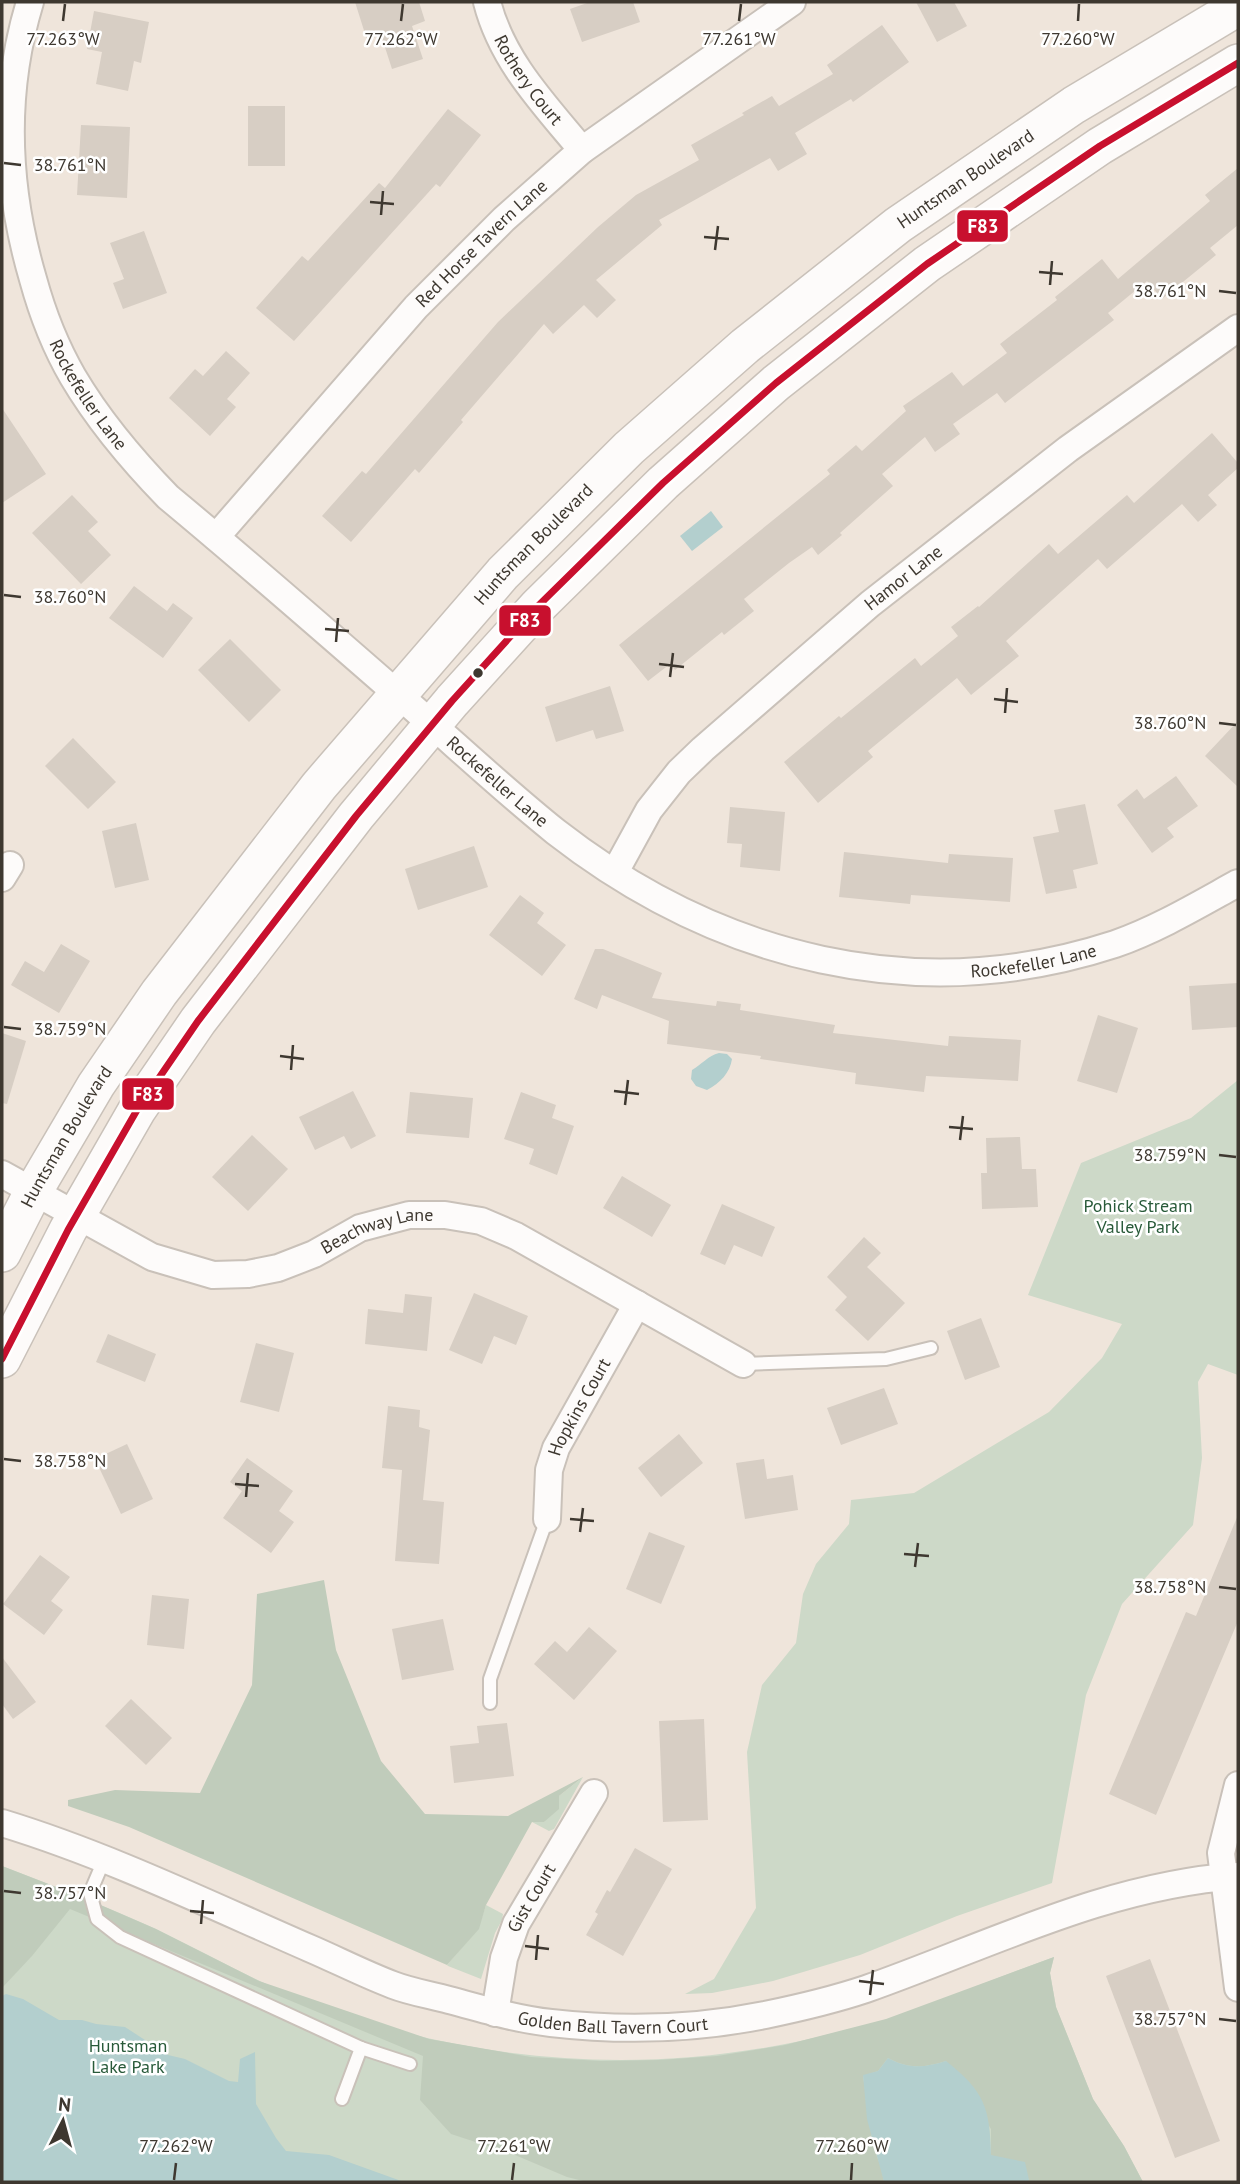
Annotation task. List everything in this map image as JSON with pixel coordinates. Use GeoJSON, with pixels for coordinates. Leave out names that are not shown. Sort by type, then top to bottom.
{"type":"FeatureCollection","features":[{"type":"Feature","properties":{"kind":"street","name":"Rockefeller Lane"},"geometry":{"type":"LineString","coordinates":[[30,2],[24,20],[12,89],[10,163],[20,237],[41,309],[73,376],[114,438],[168,497],[557,833],[668,906],[717,928],[812,958],[899,971],[986,971],[1077,955],[1155,928],[1238,883]]}},
{"type":"Feature","properties":{"kind":"street","name":"Rothery Court"},"geometry":{"type":"LineString","coordinates":[[487,2],[492,22],[522,77],[582,150]]}},
{"type":"Feature","properties":{"kind":"street","name":"Red Horse Tavern Lane"},"geometry":{"type":"LineString","coordinates":[[216,537],[415,307],[504,219],[582,150],[792,2]]}},
{"type":"Feature","properties":{"kind":"street","name":"Huntsman Boulevard"},"geometry":{"type":"LineString","coordinates":[[2,1252],[33,1192],[96,1085],[159,993],[318,786],[503,573],[629,448],[745,346],[898,225],[1074,105],[1238,7]]}},
{"type":"Feature","properties":{"kind":"street"},"geometry":{"type":"LineString","coordinates":[[2,1359],[76,1216],[137,1110],[198,1021],[356,816],[432,725],[548,597],[663,483],[776,383],[927,264],[1100,146],[1238,63]]}},
{"type":"Feature","properties":{"kind":"street","name":"Hamor Lane"},"geometry":{"type":"LineString","coordinates":[[615,872],[649,810],[679,772],[703,749],[870,604],[1069,449],[1238,328]]}},
{"type":"Feature","properties":{"kind":"street","name":"Beachway Lane"},"geometry":{"type":"LineString","coordinates":[[2,1174],[152,1257],[213,1275],[248,1274],[278,1268],[314,1254],[360,1228],[386,1219],[409,1215],[445,1215],[481,1221],[516,1236],[743,1364]]}},
{"type":"Feature","properties":{"kind":"street","name":"Hopkins Court"},"geometry":{"type":"LineString","coordinates":[[547,1519],[549,1470],[556,1448],[636,1304]]}},
{"type":"Feature","properties":{"kind":"street"},"geometry":{"type":"LineString","coordinates":[[1238,1785],[1221,1853],[1231,1877],[1238,1988]]}},
{"type":"Feature","properties":{"kind":"street","name":"Gist Court"},"geometry":{"type":"LineString","coordinates":[[495,2013],[503,1958],[516,1924],[594,1793]]}},
{"type":"Feature","properties":{"kind":"street","name":"Golden Ball Tavern Court"},"geometry":{"type":"LineString","coordinates":[[2,1823],[36,1833],[104,1860],[395,1986],[495,2013],[549,2023],[599,2027],[713,2023],[811,2005],[864,1990],[1071,1911],[1144,1891],[1231,1877]]}},
{"type":"Feature","properties":{"kind":"lane"},"geometry":{"type":"LineString","coordinates":[[743,1364],[886,1359],[931,1348]]}},
{"type":"Feature","properties":{"kind":"lane"},"geometry":{"type":"LineString","coordinates":[[490,1703],[490,1679],[547,1519]]}},
{"type":"Feature","properties":{"kind":"lane"},"geometry":{"type":"LineString","coordinates":[[104,1860],[90,1893],[97,1919],[120,1937],[361,2048],[410,2064]]}},
{"type":"Feature","properties":{"kind":"lane"},"geometry":{"type":"LineString","coordinates":[[342,2099],[361,2048]]}},
{"type":"Feature","properties":{"kind":"green space","name":"Pohick Stream Valley Park"},"geometry":{"type":"Polygon","coordinates":[[[1238,1080],[1238,1375],[1208,1364],[1198,1382],[1202,1458],[1193,1525],[1122,1604],[1086,1695],[1052,1883],[957,1916],[860,1955],[773,1981],[712,1993],[685,1994],[714,1979],[756,1908],[747,1752],[762,1685],[796,1643],[803,1594],[816,1564],[849,1524],[851,1500],[914,1493],[1049,1412],[1102,1358],[1122,1324],[1028,1295],[1081,1163],[1191,1118],[1238,1080]]]}},
{"type":"Feature","properties":{"kind":"green space"},"geometry":{"type":"Polygon","coordinates":[[[324,1580],[336,1650],[381,1761],[425,1814],[508,1816],[583,1777],[559,1796],[559,1809],[544,1822],[532,1822],[486,1905],[479,1929],[447,1965],[129,1827],[68,1806],[68,1800],[115,1790],[200,1793],[252,1685],[257,1594],[324,1580]]]}},
{"type":"Feature","properties":{"kind":"green space"},"geometry":{"type":"Polygon","coordinates":[[[583,1777],[554,1829],[549,1831],[532,1822],[544,1822],[559,1796],[583,1777]]]}},
{"type":"Feature","properties":{"kind":"green space","name":"Huntsman Lake Park"},"geometry":{"type":"Polygon","coordinates":[[[2,1866],[156,1929],[309,2003],[394,2030],[519,2054],[644,2060],[707,2056],[771,2047],[888,2019],[1054,1957],[1050,1973],[1056,2007],[1093,2099],[1124,2146],[1143,2182],[2,2182],[2,1866]]]}},
{"type":"Feature","properties":{"kind":"green space"},"geometry":{"type":"Polygon","coordinates":[[[2,1866],[156,1929],[259,1981],[429,2039],[531,2057],[601,2061],[659,2060],[717,2056],[785,2045],[886,2019],[1054,1957],[1050,1973],[1056,2007],[1093,2099],[1124,2146],[1143,2182],[1027,2182],[1029,2179],[991,2155],[991,2129],[946,2061],[916,2066],[888,2058],[878,2071],[863,2076],[873,2146],[884,2182],[587,2182],[567,2177],[515,2155],[451,2134],[420,2100],[423,2056],[70,1909],[2,1988],[2,1866]]]}},
{"type":"Feature","properties":{"kind":"green space"},"geometry":{"type":"Polygon","coordinates":[[[486,1905],[503,1914],[481,1979],[447,1965],[478,1929],[486,1905]]]}},
{"type":"Feature","properties":{"kind":"water"},"geometry":{"type":"Polygon","coordinates":[[[711,511],[723,527],[692,551],[680,536],[711,511]]]}},
{"type":"Feature","properties":{"kind":"water"},"geometry":{"type":"Polygon","coordinates":[[[719,1053],[727,1054],[732,1059],[727,1073],[707,1090],[696,1086],[691,1079],[692,1070],[719,1053]]]}},
{"type":"Feature","properties":{"kind":"water"},"geometry":{"type":"Polygon","coordinates":[[[6,1994],[23,1999],[59,2020],[82,2020],[125,2027],[168,2055],[185,2059],[229,2081],[238,2082],[240,2059],[255,2052],[256,2104],[286,2151],[329,2155],[404,2182],[2,2182],[2,1996],[6,1994]]]}},
{"type":"Feature","properties":{"kind":"water"},"geometry":{"type":"Polygon","coordinates":[[[888,2058],[916,2066],[946,2061],[959,2072],[977,2091],[982,2101],[989,2124],[991,2155],[1025,2162],[1029,2180],[884,2182],[867,2119],[863,2075],[878,2071],[888,2058]]]}},
{"type":"Feature","properties":{"kind":"building"},"geometry":{"type":"Polygon","coordinates":[[[355,2],[419,2],[425,21],[412,26],[423,59],[392,69],[381,35],[367,40],[355,2]]]}},
{"type":"Feature","properties":{"kind":"building"},"geometry":{"type":"Polygon","coordinates":[[[590,2],[633,2],[640,22],[582,42],[570,9],[590,2]]]}},
{"type":"Feature","properties":{"kind":"building"},"geometry":{"type":"Polygon","coordinates":[[[916,2],[954,2],[967,26],[937,42],[916,2]]]}},
{"type":"Feature","properties":{"kind":"building"},"geometry":{"type":"Polygon","coordinates":[[[94,11],[149,22],[141,63],[134,61],[128,91],[96,84],[102,52],[87,49],[94,11]]]}},
{"type":"Feature","properties":{"kind":"building"},"geometry":{"type":"Polygon","coordinates":[[[882,25],[909,62],[853,102],[851,99],[795,133],[807,154],[778,171],[770,158],[659,220],[662,225],[596,280],[616,300],[597,318],[584,305],[553,334],[544,324],[419,473],[415,469],[351,542],[322,516],[362,471],[366,474],[498,322],[598,227],[636,195],[699,160],[691,145],[772,96],[779,106],[833,74],[827,65],[882,25]]]}},
{"type":"Feature","properties":{"kind":"building"},"geometry":{"type":"Polygon","coordinates":[[[248,106],[285,106],[285,166],[248,166],[248,106]]]}},
{"type":"Feature","properties":{"kind":"building"},"geometry":{"type":"Polygon","coordinates":[[[448,109],[481,135],[440,187],[436,184],[294,341],[256,308],[302,256],[308,261],[379,183],[385,188],[448,109]]]}},
{"type":"Feature","properties":{"kind":"building"},"geometry":{"type":"Polygon","coordinates":[[[81,125],[130,127],[127,198],[77,195],[81,125]]]}},
{"type":"Feature","properties":{"kind":"building"},"geometry":{"type":"Polygon","coordinates":[[[1238,168],[1238,225],[1210,248],[1216,255],[1162,299],[1147,281],[1108,313],[1114,320],[1005,403],[997,393],[953,424],[960,434],[935,452],[925,437],[882,474],[893,486],[840,533],[842,535],[818,555],[812,547],[789,563],[744,599],[754,611],[724,635],[722,632],[675,670],[670,664],[648,681],[619,645],[830,474],[827,470],[856,445],[862,451],[906,411],[903,406],[952,372],[963,386],[1007,353],[1000,344],[1057,300],[1055,297],[1102,259],[1118,279],[1210,201],[1205,195],[1238,168]]]}},
{"type":"Feature","properties":{"kind":"building"},"geometry":{"type":"Polygon","coordinates":[[[144,231],[167,293],[123,309],[113,283],[124,279],[110,243],[144,231]]]}},
{"type":"Feature","properties":{"kind":"building"},"geometry":{"type":"Polygon","coordinates":[[[226,351],[250,373],[227,399],[236,407],[210,436],[169,398],[195,369],[203,376],[226,351]]]}},
{"type":"Feature","properties":{"kind":"building"},"geometry":{"type":"Polygon","coordinates":[[[2,408],[46,474],[2,503],[2,408]]]}},
{"type":"Feature","properties":{"kind":"building"},"geometry":{"type":"Polygon","coordinates":[[[1212,433],[1238,463],[1238,468],[1208,495],[1217,505],[1198,522],[1182,504],[1107,569],[1098,559],[1006,641],[1019,656],[971,695],[957,678],[868,751],[873,757],[818,803],[784,762],[915,658],[921,666],[958,636],[951,627],[979,607],[1049,544],[1058,554],[1127,495],[1134,503],[1212,433]]]}},
{"type":"Feature","properties":{"kind":"building"},"geometry":{"type":"Polygon","coordinates":[[[72,495],[98,522],[88,531],[111,555],[81,584],[32,533],[72,495]]]}},
{"type":"Feature","properties":{"kind":"building"},"geometry":{"type":"Polygon","coordinates":[[[134,586],[167,611],[173,603],[193,618],[163,658],[109,618],[134,586]]]}},
{"type":"Feature","properties":{"kind":"building"},"geometry":{"type":"Polygon","coordinates":[[[230,639],[281,690],[249,722],[198,670],[230,639]]]}},
{"type":"Feature","properties":{"kind":"building"},"geometry":{"type":"Polygon","coordinates":[[[610,686],[624,731],[596,739],[593,730],[556,742],[545,707],[610,686]]]}},
{"type":"Feature","properties":{"kind":"building"},"geometry":{"type":"Polygon","coordinates":[[[1238,721],[1238,787],[1205,756],[1238,721]]]}},
{"type":"Feature","properties":{"kind":"building"},"geometry":{"type":"Polygon","coordinates":[[[73,738],[116,782],[88,809],[45,766],[73,738]]]}},
{"type":"Feature","properties":{"kind":"building"},"geometry":{"type":"Polygon","coordinates":[[[1176,776],[1198,806],[1167,828],[1174,837],[1152,853],[1117,805],[1137,789],[1144,799],[1176,776]]]}},
{"type":"Feature","properties":{"kind":"building"},"geometry":{"type":"Polygon","coordinates":[[[1085,804],[1098,864],[1073,870],[1077,888],[1046,894],[1033,837],[1059,832],[1054,810],[1085,804]]]}},
{"type":"Feature","properties":{"kind":"building"},"geometry":{"type":"Polygon","coordinates":[[[730,807],[785,812],[780,871],[740,867],[742,844],[727,843],[730,807]]]}},
{"type":"Feature","properties":{"kind":"building"},"geometry":{"type":"Polygon","coordinates":[[[136,823],[149,880],[115,888],[102,831],[136,823]]]}},
{"type":"Feature","properties":{"kind":"building"},"geometry":{"type":"Polygon","coordinates":[[[474,846],[488,887],[418,910],[405,869],[474,846]]]}},
{"type":"Feature","properties":{"kind":"building"},"geometry":{"type":"Polygon","coordinates":[[[844,852],[948,863],[949,854],[1013,858],[1010,902],[911,895],[910,904],[839,897],[844,852]]]}},
{"type":"Feature","properties":{"kind":"building"},"geometry":{"type":"Polygon","coordinates":[[[520,895],[544,913],[537,923],[566,945],[542,976],[489,935],[520,895]]]}},
{"type":"Feature","properties":{"kind":"building"},"geometry":{"type":"Polygon","coordinates":[[[61,944],[90,961],[59,1013],[11,985],[25,961],[44,972],[61,944]]]}},
{"type":"Feature","properties":{"kind":"building"},"geometry":{"type":"Polygon","coordinates":[[[595,949],[603,949],[662,973],[652,998],[716,1006],[717,1001],[741,1004],[740,1010],[835,1025],[833,1033],[948,1046],[949,1036],[1021,1040],[1018,1081],[926,1076],[924,1092],[855,1084],[856,1073],[760,1059],[761,1056],[667,1044],[669,1021],[602,995],[597,1009],[574,999],[595,949]]]}},
{"type":"Feature","properties":{"kind":"building"},"geometry":{"type":"Polygon","coordinates":[[[1238,983],[1238,1027],[1192,1030],[1189,986],[1238,983]]]}},
{"type":"Feature","properties":{"kind":"building"},"geometry":{"type":"Polygon","coordinates":[[[1098,1015],[1138,1028],[1117,1093],[1077,1081],[1098,1015]]]}},
{"type":"Feature","properties":{"kind":"building"},"geometry":{"type":"Polygon","coordinates":[[[2,1033],[26,1041],[7,1104],[2,1103],[2,1033]]]}},
{"type":"Feature","properties":{"kind":"building"},"geometry":{"type":"Polygon","coordinates":[[[353,1091],[376,1136],[351,1149],[344,1136],[315,1150],[299,1117],[353,1091]]]}},
{"type":"Feature","properties":{"kind":"building"},"geometry":{"type":"Polygon","coordinates":[[[410,1092],[473,1098],[469,1138],[406,1133],[410,1092]]]}},
{"type":"Feature","properties":{"kind":"building"},"geometry":{"type":"Polygon","coordinates":[[[521,1092],[556,1105],[552,1118],[574,1126],[557,1175],[529,1164],[534,1149],[504,1139],[521,1092]]]}},
{"type":"Feature","properties":{"kind":"building"},"geometry":{"type":"Polygon","coordinates":[[[252,1135],[288,1169],[248,1211],[212,1177],[252,1135]]]}},
{"type":"Feature","properties":{"kind":"building"},"geometry":{"type":"Polygon","coordinates":[[[1020,1137],[1022,1169],[1036,1169],[1038,1207],[982,1209],[981,1173],[987,1173],[986,1138],[1020,1137]]]}},
{"type":"Feature","properties":{"kind":"building"},"geometry":{"type":"Polygon","coordinates":[[[622,1176],[671,1205],[652,1237],[603,1208],[622,1176]]]}},
{"type":"Feature","properties":{"kind":"building"},"geometry":{"type":"Polygon","coordinates":[[[722,1204],[775,1227],[762,1257],[734,1245],[725,1265],[700,1254],[722,1204]]]}},
{"type":"Feature","properties":{"kind":"building"},"geometry":{"type":"Polygon","coordinates":[[[864,1237],[881,1253],[867,1267],[905,1303],[868,1341],[835,1310],[847,1297],[827,1277],[864,1237]]]}},
{"type":"Feature","properties":{"kind":"building"},"geometry":{"type":"Polygon","coordinates":[[[474,1293],[528,1316],[516,1345],[494,1336],[482,1364],[449,1350],[474,1293]]]}},
{"type":"Feature","properties":{"kind":"building"},"geometry":{"type":"Polygon","coordinates":[[[405,1294],[432,1297],[427,1351],[365,1344],[368,1309],[403,1313],[405,1294]]]}},
{"type":"Feature","properties":{"kind":"building"},"geometry":{"type":"Polygon","coordinates":[[[981,1318],[1000,1367],[965,1380],[947,1331],[981,1318]]]}},
{"type":"Feature","properties":{"kind":"building"},"geometry":{"type":"Polygon","coordinates":[[[108,1334],[156,1354],[145,1382],[96,1362],[108,1334]]]}},
{"type":"Feature","properties":{"kind":"building"},"geometry":{"type":"Polygon","coordinates":[[[256,1343],[294,1353],[279,1412],[240,1402],[256,1343]]]}},
{"type":"Feature","properties":{"kind":"building"},"geometry":{"type":"Polygon","coordinates":[[[884,1388],[898,1424],[841,1445],[827,1408],[884,1388]]]}},
{"type":"Feature","properties":{"kind":"building"},"geometry":{"type":"Polygon","coordinates":[[[388,1406],[420,1410],[419,1427],[430,1430],[423,1500],[444,1502],[439,1564],[395,1561],[402,1470],[382,1468],[388,1406]]]}},
{"type":"Feature","properties":{"kind":"building"},"geometry":{"type":"Polygon","coordinates":[[[679,1434],[703,1463],[661,1497],[638,1468],[679,1434]]]}},
{"type":"Feature","properties":{"kind":"building"},"geometry":{"type":"Polygon","coordinates":[[[127,1444],[153,1499],[121,1514],[95,1459],[127,1444]]]}},
{"type":"Feature","properties":{"kind":"building"},"geometry":{"type":"Polygon","coordinates":[[[247,1458],[293,1491],[279,1511],[294,1522],[271,1553],[223,1518],[242,1491],[230,1482],[247,1458]]]}},
{"type":"Feature","properties":{"kind":"building"},"geometry":{"type":"Polygon","coordinates":[[[764,1459],[767,1479],[793,1475],[798,1510],[745,1519],[736,1463],[764,1459]]]}},
{"type":"Feature","properties":{"kind":"building"},"geometry":{"type":"Polygon","coordinates":[[[1238,1515],[1238,1621],[1156,1815],[1109,1794],[1186,1612],[1196,1616],[1238,1515]]]}},
{"type":"Feature","properties":{"kind":"building"},"geometry":{"type":"Polygon","coordinates":[[[649,1532],[685,1546],[661,1604],[626,1589],[649,1532]]]}},
{"type":"Feature","properties":{"kind":"building"},"geometry":{"type":"Polygon","coordinates":[[[40,1555],[70,1577],[51,1601],[63,1610],[44,1635],[3,1604],[40,1555]]]}},
{"type":"Feature","properties":{"kind":"building"},"geometry":{"type":"Polygon","coordinates":[[[152,1595],[189,1599],[184,1649],[147,1645],[152,1595]]]}},
{"type":"Feature","properties":{"kind":"building"},"geometry":{"type":"Polygon","coordinates":[[[443,1619],[454,1670],[402,1680],[392,1629],[443,1619]]]}},
{"type":"Feature","properties":{"kind":"building"},"geometry":{"type":"Polygon","coordinates":[[[589,1627],[617,1651],[574,1700],[534,1664],[555,1641],[567,1652],[589,1627]]]}},
{"type":"Feature","properties":{"kind":"building"},"geometry":{"type":"Polygon","coordinates":[[[2,1657],[36,1702],[13,1719],[2,1704],[2,1657]]]}},
{"type":"Feature","properties":{"kind":"building"},"geometry":{"type":"Polygon","coordinates":[[[131,1699],[172,1738],[146,1765],[105,1726],[131,1699]]]}},
{"type":"Feature","properties":{"kind":"building"},"geometry":{"type":"Polygon","coordinates":[[[704,1719],[708,1820],[663,1822],[659,1721],[704,1719]]]}},
{"type":"Feature","properties":{"kind":"building"},"geometry":{"type":"Polygon","coordinates":[[[507,1723],[514,1776],[454,1783],[450,1746],[479,1743],[477,1726],[507,1723]]]}},
{"type":"Feature","properties":{"kind":"building"},"geometry":{"type":"Polygon","coordinates":[[[635,1848],[672,1869],[623,1956],[586,1935],[607,1890],[610,1892],[635,1848]]]}},
{"type":"Feature","properties":{"kind":"building"},"geometry":{"type":"Polygon","coordinates":[[[1150,1959],[1220,2141],[1175,2158],[1106,1976],[1150,1959]]]}},
{"type":"Feature","properties":{"kind":"transit line","name":"F83"},"geometry":{"type":"LineString","coordinates":[[2,1359],[68,1230],[137,1110],[198,1021],[356,816],[452,701],[538,606],[663,483],[776,383],[927,264],[1100,146],[1238,63]]}}]}
